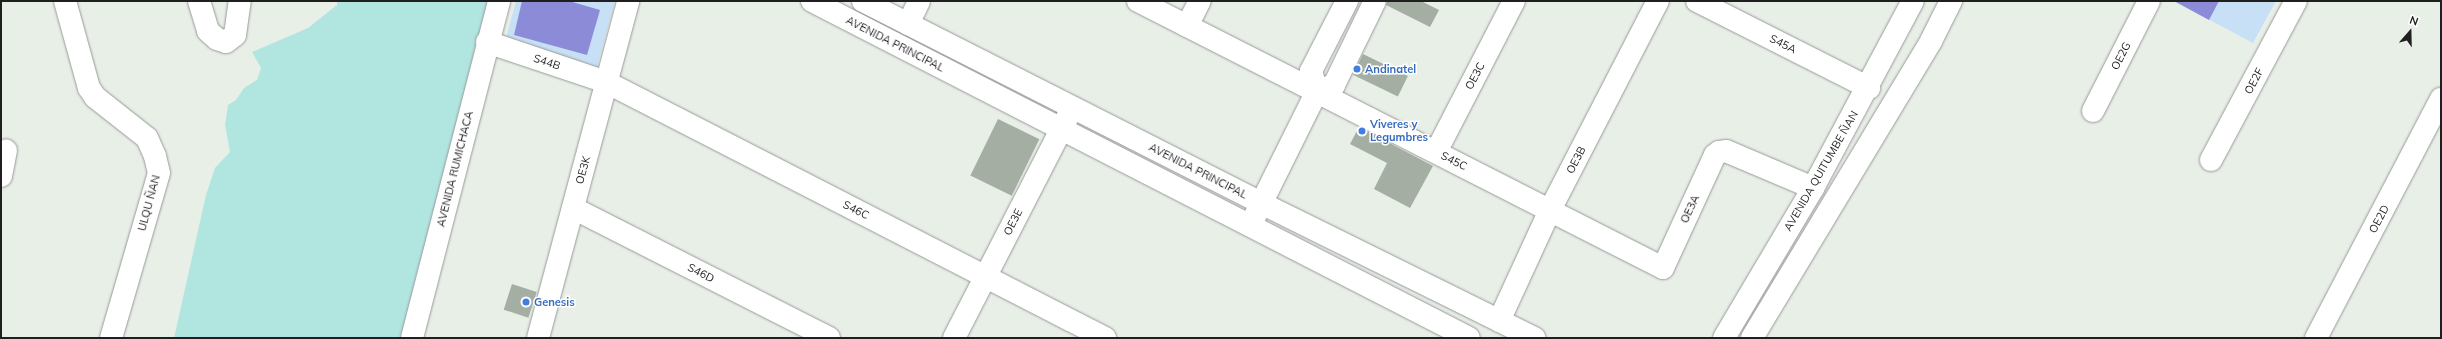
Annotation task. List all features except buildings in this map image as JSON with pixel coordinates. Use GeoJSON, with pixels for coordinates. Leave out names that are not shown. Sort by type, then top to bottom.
{"type":"FeatureCollection","features":[{"type":"Feature","properties":{"kind":"street","name":"ULQU ÑAN"},"geometry":{"type":"LineString","coordinates":[[65,1],[89,88],[95,97],[147,138],[155,156],[158,173],[111,338]]}},
{"type":"Feature","properties":{"kind":"street"},"geometry":{"type":"LineString","coordinates":[[199,1],[208,31],[217,39],[226,42],[235,35],[240,1]]}},
{"type":"Feature","properties":{"kind":"street","name":"AVENIDA RUMICHACA"},"geometry":{"type":"LineString","coordinates":[[412,338],[487,42],[499,1]]}},
{"type":"Feature","properties":{"kind":"street","name":"OE3K"},"geometry":{"type":"LineString","coordinates":[[544,335],[573,208],[628,1]]}},
{"type":"Feature","properties":{"kind":"street","name":"AVENIDA PRINCIPAL"},"geometry":{"type":"LineString","coordinates":[[812,1],[1469,338]]}},
{"type":"Feature","properties":{"kind":"street","name":"AVENIDA PRINCIPAL"},"geometry":{"type":"LineString","coordinates":[[863,1],[1261,203],[1534,338]]}},
{"type":"Feature","properties":{"kind":"street"},"geometry":{"type":"LineString","coordinates":[[908,24],[919,1]]}},
{"type":"Feature","properties":{"kind":"street","name":"S45C"},"geometry":{"type":"LineString","coordinates":[[1138,1],[1663,268]]}},
{"type":"Feature","properties":{"kind":"street"},"geometry":{"type":"LineString","coordinates":[[1187,26],[1200,1]]}},
{"type":"Feature","properties":{"kind":"street"},"geometry":{"type":"LineString","coordinates":[[1250,226],[1317,91],[1311,71],[1347,1]]}},
{"type":"Feature","properties":{"kind":"street"},"geometry":{"type":"LineString","coordinates":[[1317,91],[1334,85],[1375,1]]}},
{"type":"Feature","properties":{"kind":"street","name":"OE3C"},"geometry":{"type":"LineString","coordinates":[[1436,152],[1514,1]]}},
{"type":"Feature","properties":{"kind":"street","name":"OE3B"},"geometry":{"type":"LineString","coordinates":[[1499,321],[1550,210],[1658,1]]}},
{"type":"Feature","properties":{"kind":"street","name":"S45A"},"geometry":{"type":"LineString","coordinates":[[1697,1],[1869,88]]}},
{"type":"Feature","properties":{"kind":"street","name":"AVENIDA QUITUMBE ÑAN"},"geometry":{"type":"LineString","coordinates":[[1724,338],[1813,188],[1869,88],[1913,1]]}},
{"type":"Feature","properties":{"kind":"street"},"geometry":{"type":"LineString","coordinates":[[1752,338],[1930,41],[1951,1]]}},
{"type":"Feature","properties":{"kind":"street","name":"OE2G"},"geometry":{"type":"LineString","coordinates":[[2093,110],[2149,1]]}},
{"type":"Feature","properties":{"kind":"street","name":"OE2F"},"geometry":{"type":"LineString","coordinates":[[2211,160],[2296,1]]}},
{"type":"Feature","properties":{"kind":"street","name":"S44B"},"geometry":{"type":"LineString","coordinates":[[487,42],[606,82]]}},
{"type":"Feature","properties":{"kind":"street","name":"S46C"},"geometry":{"type":"LineString","coordinates":[[606,82],[1105,338]]}},
{"type":"Feature","properties":{"kind":"street","name":"OE2D"},"geometry":{"type":"LineString","coordinates":[[2316,338],[2441,99]]}},
{"type":"Feature","properties":{"kind":"street","name":"OE3E"},"geometry":{"type":"LineString","coordinates":[[954,338],[1072,107]]}},
{"type":"Feature","properties":{"kind":"street"},"geometry":{"type":"LineString","coordinates":[[1,176],[6,150]]}},
{"type":"Feature","properties":{"kind":"street","name":"OE3A"},"geometry":{"type":"LineString","coordinates":[[1663,268],[1715,155],[1719,152],[1726,152],[1813,188]]}},
{"type":"Feature","properties":{"kind":"street","name":"S46D"},"geometry":{"type":"LineString","coordinates":[[573,208],[829,338]]}},
{"type":"Feature","properties":{"kind":"shaded area"},"geometry":{"type":"Polygon","coordinates":[[[337,1],[488,1],[403,338],[174,338],[206,195],[215,168],[230,152],[225,125],[228,105],[236,100],[244,88],[257,80],[261,68],[252,52],[308,28],[337,5],[337,1]]]}},
{"type":"Feature","properties":{"kind":"shaded area"},"geometry":{"type":"Polygon","coordinates":[[[516,1],[615,1],[597,67],[506,38],[516,1]]]}},
{"type":"Feature","properties":{"kind":"shaded area"},"geometry":{"type":"Polygon","coordinates":[[[522,1],[569,1],[600,10],[587,55],[514,35],[522,1]]]}},
{"type":"Feature","properties":{"kind":"shaded area"},"geometry":{"type":"Polygon","coordinates":[[[2174,1],[2276,1],[2253,43],[2174,1]]]}},
{"type":"Feature","properties":{"kind":"shaded area"},"geometry":{"type":"Polygon","coordinates":[[[2174,1],[2219,1],[2209,20],[2174,1]]]}},
{"type":"Feature","properties":{"kind":"place","name":"Andinatel"},"geometry":{"type":"Point","coordinates":[1357,69]}},
{"type":"Feature","properties":{"kind":"place","name":"Viveres y Legumbres"},"geometry":{"type":"Point","coordinates":[1362,131]}},
{"type":"Feature","properties":{"kind":"place","name":"Genesis"},"geometry":{"type":"Point","coordinates":[526,302]}}]}
